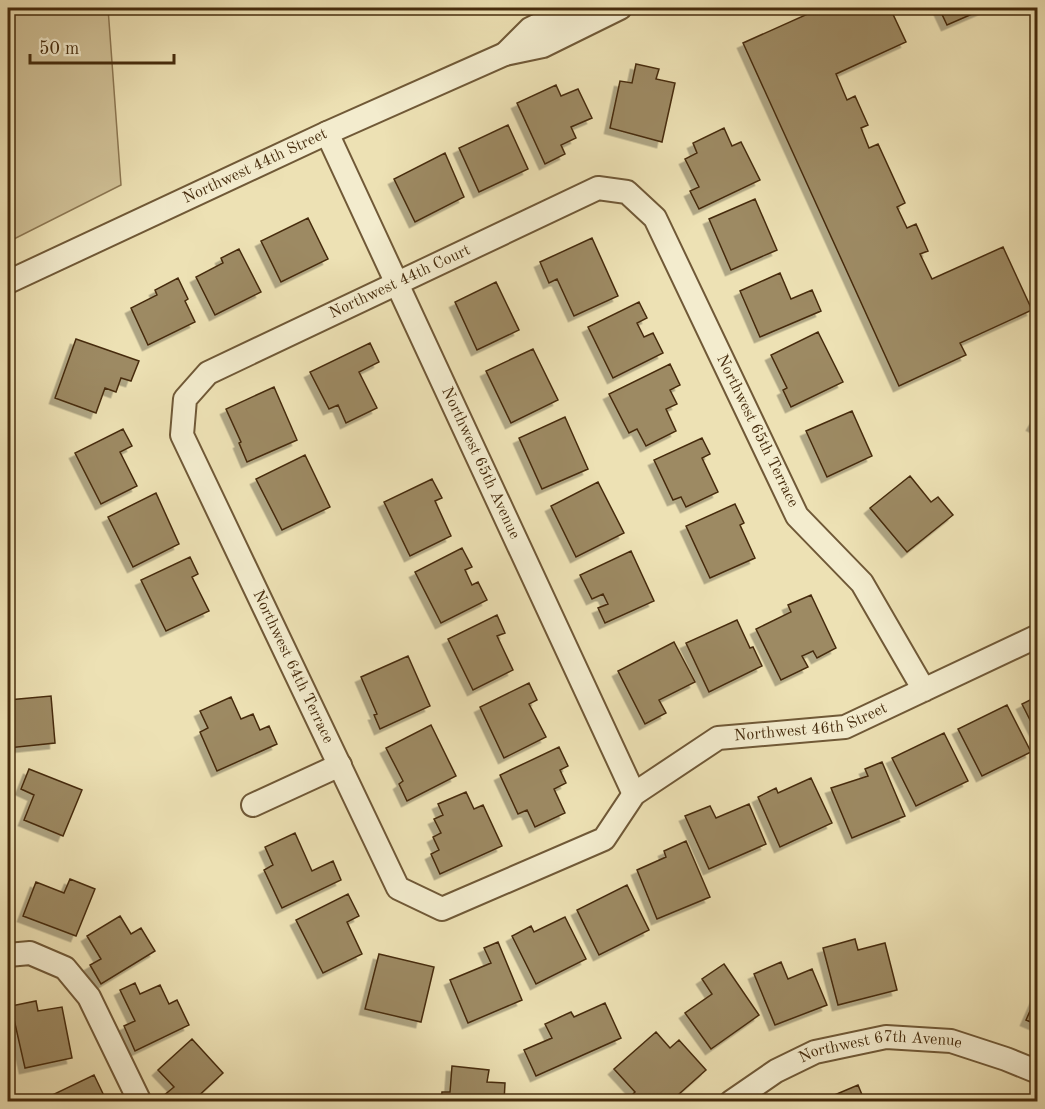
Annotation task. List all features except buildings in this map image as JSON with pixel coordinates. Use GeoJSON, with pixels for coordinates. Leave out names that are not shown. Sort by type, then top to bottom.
{"type":"FeatureCollection","features":[{"type":"Feature","properties":{"kind":"street","name":"Northwest 44th Street"},"geometry":{"type":"LineString","coordinates":[[505,54],[530,29],[573,8]]}},
{"type":"Feature","properties":{"kind":"street","name":"Northwest 44th Street"},"geometry":{"type":"LineString","coordinates":[[8,282],[327,133],[505,54],[543,46],[620,8]]}},
{"type":"Feature","properties":{"kind":"street","name":"Northwest 65th Avenue"},"geometry":{"type":"LineString","coordinates":[[327,133],[634,794]]}},
{"type":"Feature","properties":{"kind":"street","name":"Northwest 44th Court"},"geometry":{"type":"LineString","coordinates":[[185,399],[208,373],[598,189],[627,192]]}},
{"type":"Feature","properties":{"kind":"street","name":"Northwest 65th Terrace"},"geometry":{"type":"LineString","coordinates":[[627,192],[655,218],[797,516],[862,584],[924,690]]}},
{"type":"Feature","properties":{"kind":"street","name":"Northwest 64th Terrace"},"geometry":{"type":"LineString","coordinates":[[185,399],[182,435],[398,888],[442,909]]}},
{"type":"Feature","properties":{"kind":"street","name":"Northwest 46th Street"},"geometry":{"type":"LineString","coordinates":[[442,909],[604,840],[634,794],[718,738],[845,727],[1038,636]]}},
{"type":"Feature","properties":{"kind":"street"},"geometry":{"type":"LineString","coordinates":[[253,805],[340,765]]}},
{"type":"Feature","properties":{"kind":"street"},"geometry":{"type":"LineString","coordinates":[[8,955],[30,953],[65,968],[89,997],[140,1101]]}},
{"type":"Feature","properties":{"kind":"street","name":"Northwest 67th Avenue"},"geometry":{"type":"LineString","coordinates":[[731,1101],[776,1071],[815,1052],[886,1037],[951,1041],[1038,1072]]}},
{"type":"Feature","properties":{"kind":"shaded area"},"geometry":{"type":"Polygon","coordinates":[[[8,8],[108,8],[121,185],[8,242],[8,8]]]}}]}
